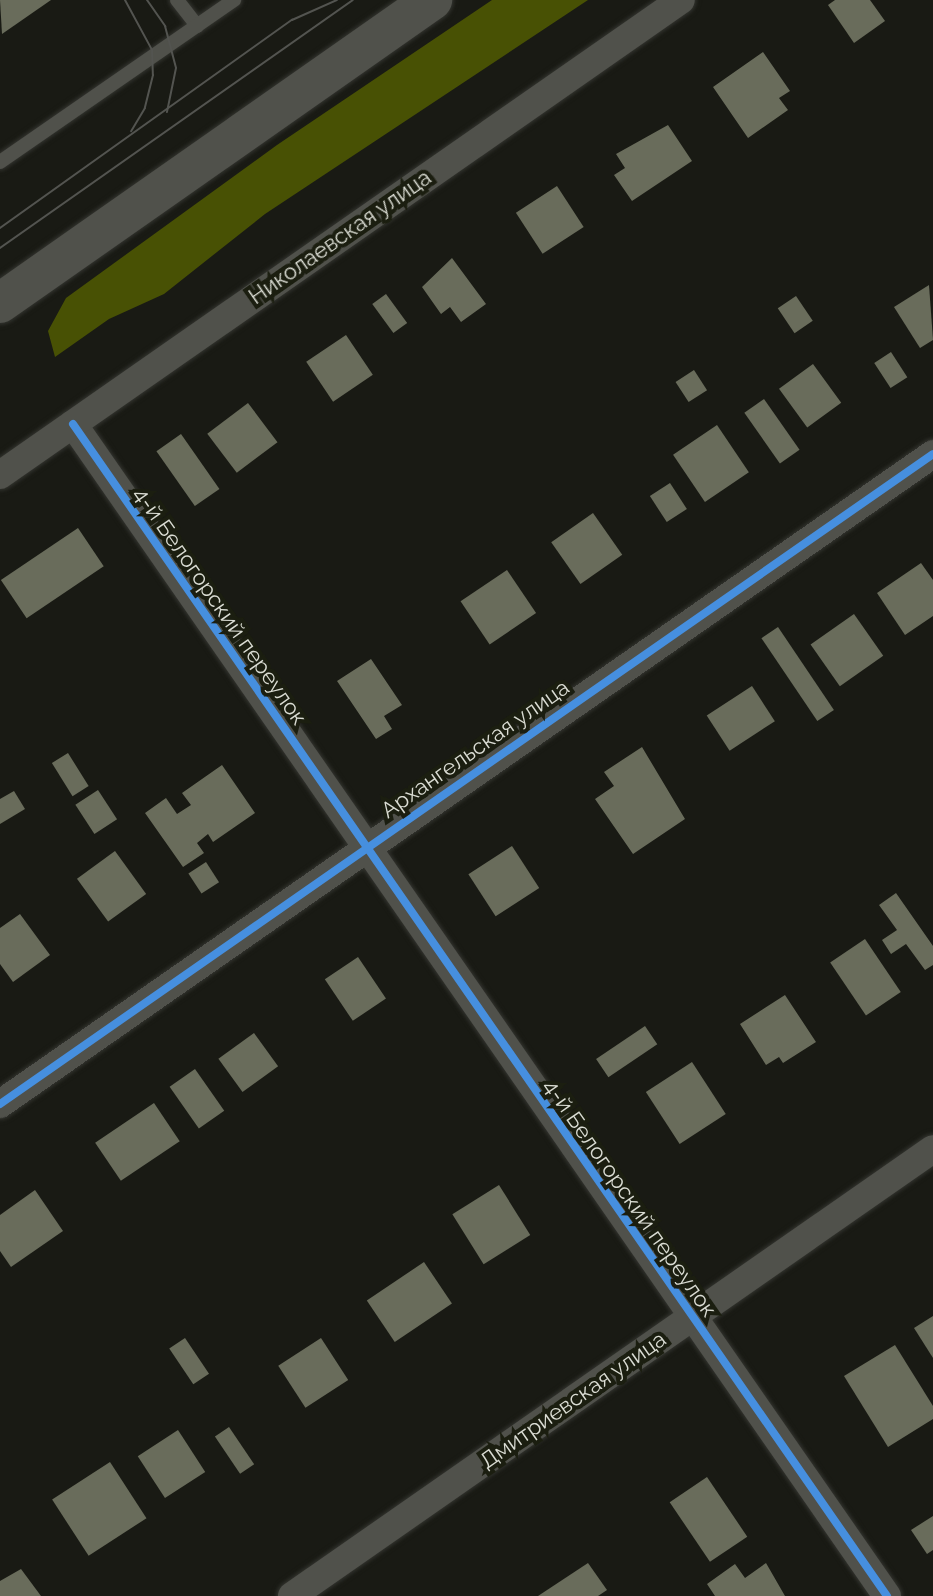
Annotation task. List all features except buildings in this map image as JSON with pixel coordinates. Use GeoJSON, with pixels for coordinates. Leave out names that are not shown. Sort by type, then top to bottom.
{"type":"FeatureCollection","features":[{"type":"Feature","properties":{"kind":"main road"},"geometry":{"type":"LineString","coordinates":[[0,303],[432,0]]}},
{"type":"Feature","properties":{"kind":"street","name":"Николаевская улица"},"geometry":{"type":"LineString","coordinates":[[0,475],[681,0]]}},
{"type":"Feature","properties":{"kind":"street","name":"4-й Белогорский переулок"},"geometry":{"type":"LineString","coordinates":[[73,424],[364,848],[887,1596]]}},
{"type":"Feature","properties":{"kind":"street","name":"Архангельская улица"},"geometry":{"type":"LineString","coordinates":[[0,1104],[933,454]]}},
{"type":"Feature","properties":{"kind":"street","name":"Дмитриевская улица"},"geometry":{"type":"LineString","coordinates":[[292,1596],[933,1149]]}},
{"type":"Feature","properties":{"kind":"lane"},"geometry":{"type":"LineString","coordinates":[[177,0],[197,26]]}},
{"type":"Feature","properties":{"kind":"lane"},"geometry":{"type":"LineString","coordinates":[[0,162],[234,0]]}},
{"type":"Feature","properties":{"kind":"green space"},"geometry":{"type":"Polygon","coordinates":[[[492,0],[588,0],[265,214],[164,294],[109,319],[55,357],[48,331],[66,298],[277,145],[492,0]]]}},
{"type":"Feature","properties":{"kind":"tram line"},"geometry":{"type":"LineString","coordinates":[[125,0],[152,50],[153,75],[145,108],[131,131]]}},
{"type":"Feature","properties":{"kind":"tram line"},"geometry":{"type":"LineString","coordinates":[[147,0],[165,26],[176,68],[167,112]]}},
{"type":"Feature","properties":{"kind":"tram line"},"geometry":{"type":"LineString","coordinates":[[0,228],[292,20],[337,0]]}},
{"type":"Feature","properties":{"kind":"tram line"},"geometry":{"type":"LineString","coordinates":[[0,248],[353,0]]}},
{"type":"Feature","properties":{"kind":"cycle path"},"geometry":{"type":"LineString","coordinates":[[73,424],[887,1596]]}},
{"type":"Feature","properties":{"kind":"cycle path"},"geometry":{"type":"LineString","coordinates":[[0,1104],[933,454]]}}]}
